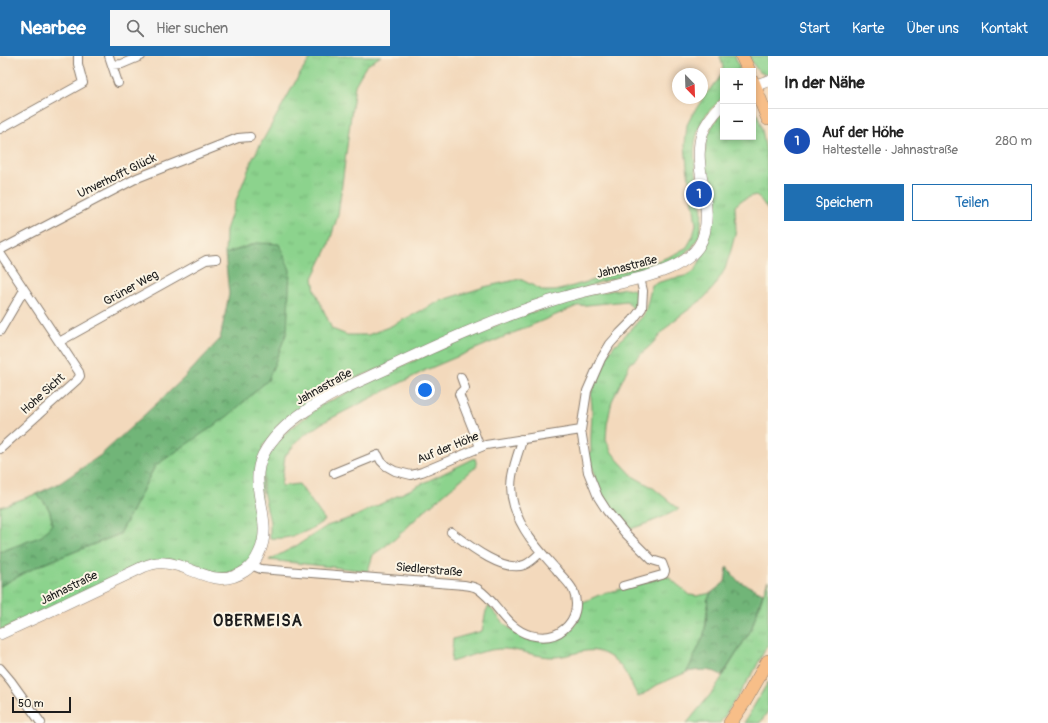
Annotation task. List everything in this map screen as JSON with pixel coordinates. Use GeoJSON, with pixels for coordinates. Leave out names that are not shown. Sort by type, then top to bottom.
{"type":"FeatureCollection","features":[{"type":"Feature","properties":{"kind":"main road"},"geometry":{"type":"LineString","coordinates":[[742,56],[748,68]]}},
{"type":"Feature","properties":{"kind":"main road"},"geometry":{"type":"LineString","coordinates":[[756,91],[768,119]]}},
{"type":"Feature","properties":{"kind":"main road"},"geometry":{"type":"LineString","coordinates":[[730,723],[745,701],[768,661]]}},
{"type":"Feature","properties":{"kind":"street"},"geometry":{"type":"LineString","coordinates":[[0,129],[84,83],[78,64],[78,56]]}},
{"type":"Feature","properties":{"kind":"street"},"geometry":{"type":"LineString","coordinates":[[109,56],[118,83]]}},
{"type":"Feature","properties":{"kind":"street"},"geometry":{"type":"LineString","coordinates":[[112,65],[122,64],[141,56]]}},
{"type":"Feature","properties":{"kind":"street"},"geometry":{"type":"LineString","coordinates":[[756,83],[768,81]]}},
{"type":"Feature","properties":{"kind":"street","name":"Jahnastraße"},"geometry":{"type":"LineString","coordinates":[[0,634],[154,563],[165,562],[177,565],[216,579],[236,576],[244,572],[251,565],[262,548],[265,533],[257,478],[261,459],[267,448],[281,432],[307,410],[333,394],[402,361],[502,318],[561,298],[664,272],[688,258],[701,244],[706,226],[707,208],[699,153],[702,135],[709,119],[720,107]]}},
{"type":"Feature","properties":{"kind":"street","name":"Unverhofft Glück"},"geometry":{"type":"LineString","coordinates":[[0,250],[155,170],[238,138],[250,137]]}},
{"type":"Feature","properties":{"kind":"street"},"geometry":{"type":"LineString","coordinates":[[0,253],[59,342]]}},
{"type":"Feature","properties":{"kind":"street","name":"Grüner Weg"},"geometry":{"type":"LineString","coordinates":[[59,342],[206,260],[216,259]]}},
{"type":"Feature","properties":{"kind":"street"},"geometry":{"type":"LineString","coordinates":[[623,586],[662,575],[665,571],[662,563],[652,560],[618,525],[598,497],[588,472],[581,430],[587,391],[601,359],[610,344],[634,320],[642,308],[643,291],[640,278]]}},
{"type":"Feature","properties":{"kind":"street"},"geometry":{"type":"LineString","coordinates":[[0,331],[24,290]]}},
{"type":"Feature","properties":{"kind":"street","name":"Hohe Sicht"},"geometry":{"type":"LineString","coordinates":[[0,449],[80,376],[79,372],[59,342]]}},
{"type":"Feature","properties":{"kind":"street"},"geometry":{"type":"LineString","coordinates":[[461,377],[465,388],[459,394],[480,447]]}},
{"type":"Feature","properties":{"kind":"street","name":"Auf der Höhe"},"geometry":{"type":"LineString","coordinates":[[334,473],[378,455],[386,466],[395,471],[411,475],[422,472],[480,447],[581,430]]}},
{"type":"Feature","properties":{"kind":"street","name":"Siedlerstraße"},"geometry":{"type":"LineString","coordinates":[[251,565],[261,569],[475,587],[486,595],[506,620],[518,630],[530,635],[548,636],[558,633],[567,626],[575,612],[576,603],[573,591],[526,533],[517,514],[510,487],[521,439]]}},
{"type":"Feature","properties":{"kind":"street"},"geometry":{"type":"LineString","coordinates":[[451,532],[474,550],[498,562],[510,566],[524,565],[541,552]]}},
{"type":"Feature","properties":{"kind":"street"},"geometry":{"type":"LineString","coordinates":[[0,668],[41,723]]}},
{"type":"Feature","properties":{"kind":"green space"},"geometry":{"type":"Polygon","coordinates":[[[312,56],[381,56],[366,66],[355,85],[338,215],[328,247],[313,278],[315,291],[332,329],[347,335],[368,335],[391,326],[440,301],[484,287],[520,279],[544,291],[556,291],[655,262],[673,255],[687,247],[693,236],[696,225],[687,167],[685,144],[687,125],[699,104],[708,104],[708,92],[720,76],[720,100],[710,110],[701,123],[696,138],[694,153],[697,178],[695,179],[699,201],[701,202],[702,213],[700,234],[692,248],[678,259],[659,267],[600,282],[356,378],[263,445],[260,539],[248,563],[230,573],[215,574],[170,559],[0,630],[0,586],[38,566],[120,534],[155,466],[182,447],[257,243],[225,254],[226,230],[253,158],[298,77],[312,56]]]}},
{"type":"Feature","properties":{"kind":"green space"},"geometry":{"type":"Polygon","coordinates":[[[720,56],[735,56],[739,67],[723,68],[720,56]]]}},
{"type":"Feature","properties":{"kind":"green space"},"geometry":{"type":"Polygon","coordinates":[[[749,56],[768,56],[768,75],[761,73],[754,66],[749,56]]]}},
{"type":"Feature","properties":{"kind":"green space"},"geometry":{"type":"Polygon","coordinates":[[[756,112],[762,129],[766,156],[768,210],[761,200],[755,195],[742,200],[735,206],[736,231],[725,269],[714,287],[703,299],[672,322],[651,345],[630,364],[612,401],[606,439],[611,451],[634,477],[652,487],[679,509],[653,521],[626,530],[612,513],[597,485],[588,453],[591,452],[591,395],[596,377],[608,354],[616,343],[617,344],[642,317],[646,309],[652,285],[688,275],[694,271],[703,254],[709,236],[705,156],[707,138],[720,116],[720,140],[756,140],[756,112]]]}},
{"type":"Feature","properties":{"kind":"green space"},"geometry":{"type":"Polygon","coordinates":[[[257,243],[279,244],[290,270],[287,332],[268,380],[228,416],[155,466],[120,534],[38,566],[0,586],[0,552],[42,536],[52,524],[51,514],[48,507],[36,494],[60,483],[101,455],[183,379],[220,339],[229,294],[225,254],[257,243]]]}},
{"type":"Feature","properties":{"kind":"green space"},"geometry":{"type":"Polygon","coordinates":[[[625,288],[634,290],[639,295],[640,298],[638,306],[635,311],[627,301],[577,306],[426,370],[322,423],[300,438],[285,456],[281,486],[299,484],[325,520],[299,534],[285,538],[270,538],[270,522],[263,491],[263,467],[267,456],[284,434],[320,406],[404,365],[504,322],[577,297],[625,288]]]}},
{"type":"Feature","properties":{"kind":"green space"},"geometry":{"type":"Polygon","coordinates":[[[475,458],[477,466],[424,511],[395,539],[373,555],[368,571],[269,560],[296,546],[327,526],[356,516],[475,458]]]}},
{"type":"Feature","properties":{"kind":"green space"},"geometry":{"type":"Polygon","coordinates":[[[36,494],[48,508],[51,515],[52,524],[43,536],[0,552],[0,507],[36,494]]]}},
{"type":"Feature","properties":{"kind":"green space"},"geometry":{"type":"Polygon","coordinates":[[[727,567],[738,581],[763,593],[751,630],[722,676],[719,673],[710,671],[700,670],[687,672],[704,635],[708,607],[707,600],[711,593],[725,582],[727,567]]]}},
{"type":"Feature","properties":{"kind":"green space"},"geometry":{"type":"Polygon","coordinates":[[[667,576],[690,595],[697,596],[711,593],[708,602],[703,639],[687,672],[657,685],[638,697],[621,667],[611,657],[599,652],[586,651],[560,657],[553,657],[498,649],[484,651],[451,662],[453,639],[482,631],[486,611],[489,606],[507,626],[520,636],[544,641],[561,637],[573,627],[580,612],[581,603],[599,595],[667,576]]]}},
{"type":"Feature","properties":{"kind":"green space"},"geometry":{"type":"Polygon","coordinates":[[[768,580],[768,644],[754,671],[720,723],[687,723],[714,690],[751,630],[768,580]]]}},
{"type":"Feature","properties":{"kind":"green space"},"geometry":{"type":"Polygon","coordinates":[[[768,682],[768,711],[760,723],[744,723],[768,682]]]}},
{"type":"Feature","properties":{"kind":"place","name":"Auf der Höhe"},"geometry":{"type":"Point","coordinates":[699,194]}},
{"type":"Feature","properties":{"kind":"district","name":"OBERMEISA"},"geometry":{"type":"Point","coordinates":[258,621]}}]}
